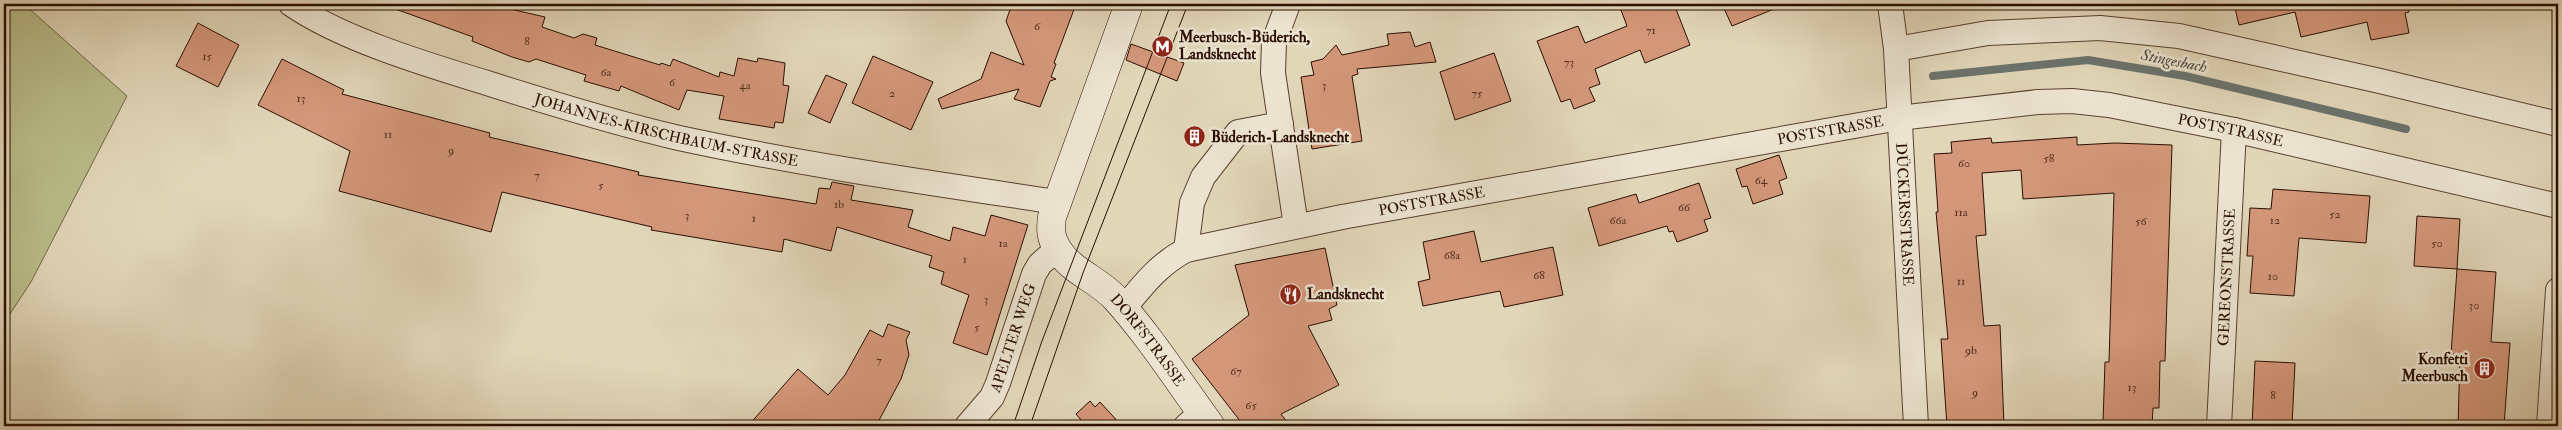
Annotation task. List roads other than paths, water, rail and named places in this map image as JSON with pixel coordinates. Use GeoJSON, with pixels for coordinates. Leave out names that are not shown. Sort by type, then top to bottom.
{"type":"FeatureCollection","features":[{"type":"Feature","properties":{"kind":"main road"},"geometry":{"type":"LineString","coordinates":[[1064,257],[1050,228],[1129,4]]}},
{"type":"Feature","properties":{"kind":"main road","name":"DORFSTRASSE"},"geometry":{"type":"LineString","coordinates":[[1064,257],[1124,308],[1199,422]]}},
{"type":"Feature","properties":{"kind":"street","name":"JOHANNES-KIRSCHBAUM-STRASSE"},"geometry":{"type":"LineString","coordinates":[[291,4],[344,33],[444,70],[558,105],[679,137],[863,172],[1058,202]]}},
{"type":"Feature","properties":{"kind":"street"},"geometry":{"type":"LineString","coordinates":[[1288,4],[1274,42],[1273,73],[1296,226]]}},
{"type":"Feature","properties":{"kind":"street","name":"DÜCKERSSTRASSE"},"geometry":{"type":"LineString","coordinates":[[1890,4],[1896,50],[1916,426]]}},
{"type":"Feature","properties":{"kind":"street"},"geometry":{"type":"LineString","coordinates":[[1896,50],[1988,33],[2100,28],[2169,35],[2380,81],[2558,124]]}},
{"type":"Feature","properties":{"kind":"street","name":"POSTSTRASSE"},"geometry":{"type":"LineString","coordinates":[[1124,308],[1152,273],[1169,258],[1186,250],[1296,226],[1899,118],[2038,102],[2072,101],[2110,105],[2234,130],[2558,206]]}},
{"type":"Feature","properties":{"kind":"street"},"geometry":{"type":"LineString","coordinates":[[1186,250],[1192,203],[1203,177],[1238,132],[1281,124]]}},
{"type":"Feature","properties":{"kind":"street","name":"GEREONSTRASSE"},"geometry":{"type":"LineString","coordinates":[[2219,426],[2234,130]]}},
{"type":"Feature","properties":{"kind":"street","name":"APELTER WEG"},"geometry":{"type":"LineString","coordinates":[[967,426],[992,397],[1034,274],[1040,264],[1064,257]]}},
{"type":"Feature","properties":{"kind":"street"},"geometry":{"type":"LineString","coordinates":[[2549,426],[2558,290]]}},
{"type":"Feature","properties":{"kind":"waterway","name":"Stingesbach"},"geometry":{"type":"LineString","coordinates":[[1933,76],[2088,60],[2185,76],[2406,129]]}},
{"type":"Feature","properties":{"kind":"tram line"},"geometry":{"type":"LineString","coordinates":[[1013,426],[1042,341],[1171,4]]}},
{"type":"Feature","properties":{"kind":"tram line"},"geometry":{"type":"LineString","coordinates":[[1030,426],[1083,273],[1188,4]]}},
{"type":"Feature","properties":{"kind":"place","name":"Meerbusch-Büderich, Landsknecht"},"geometry":{"type":"Point","coordinates":[1163,46]}},
{"type":"Feature","properties":{"kind":"place","name":"Büderich-Landsknecht"},"geometry":{"type":"Point","coordinates":[1195,137]}},
{"type":"Feature","properties":{"kind":"place","name":"Landsknecht"},"geometry":{"type":"Point","coordinates":[1291,294]}},
{"type":"Feature","properties":{"kind":"place","name":"Konfetti Meerbusch"},"geometry":{"type":"Point","coordinates":[2484,368]}}]}
